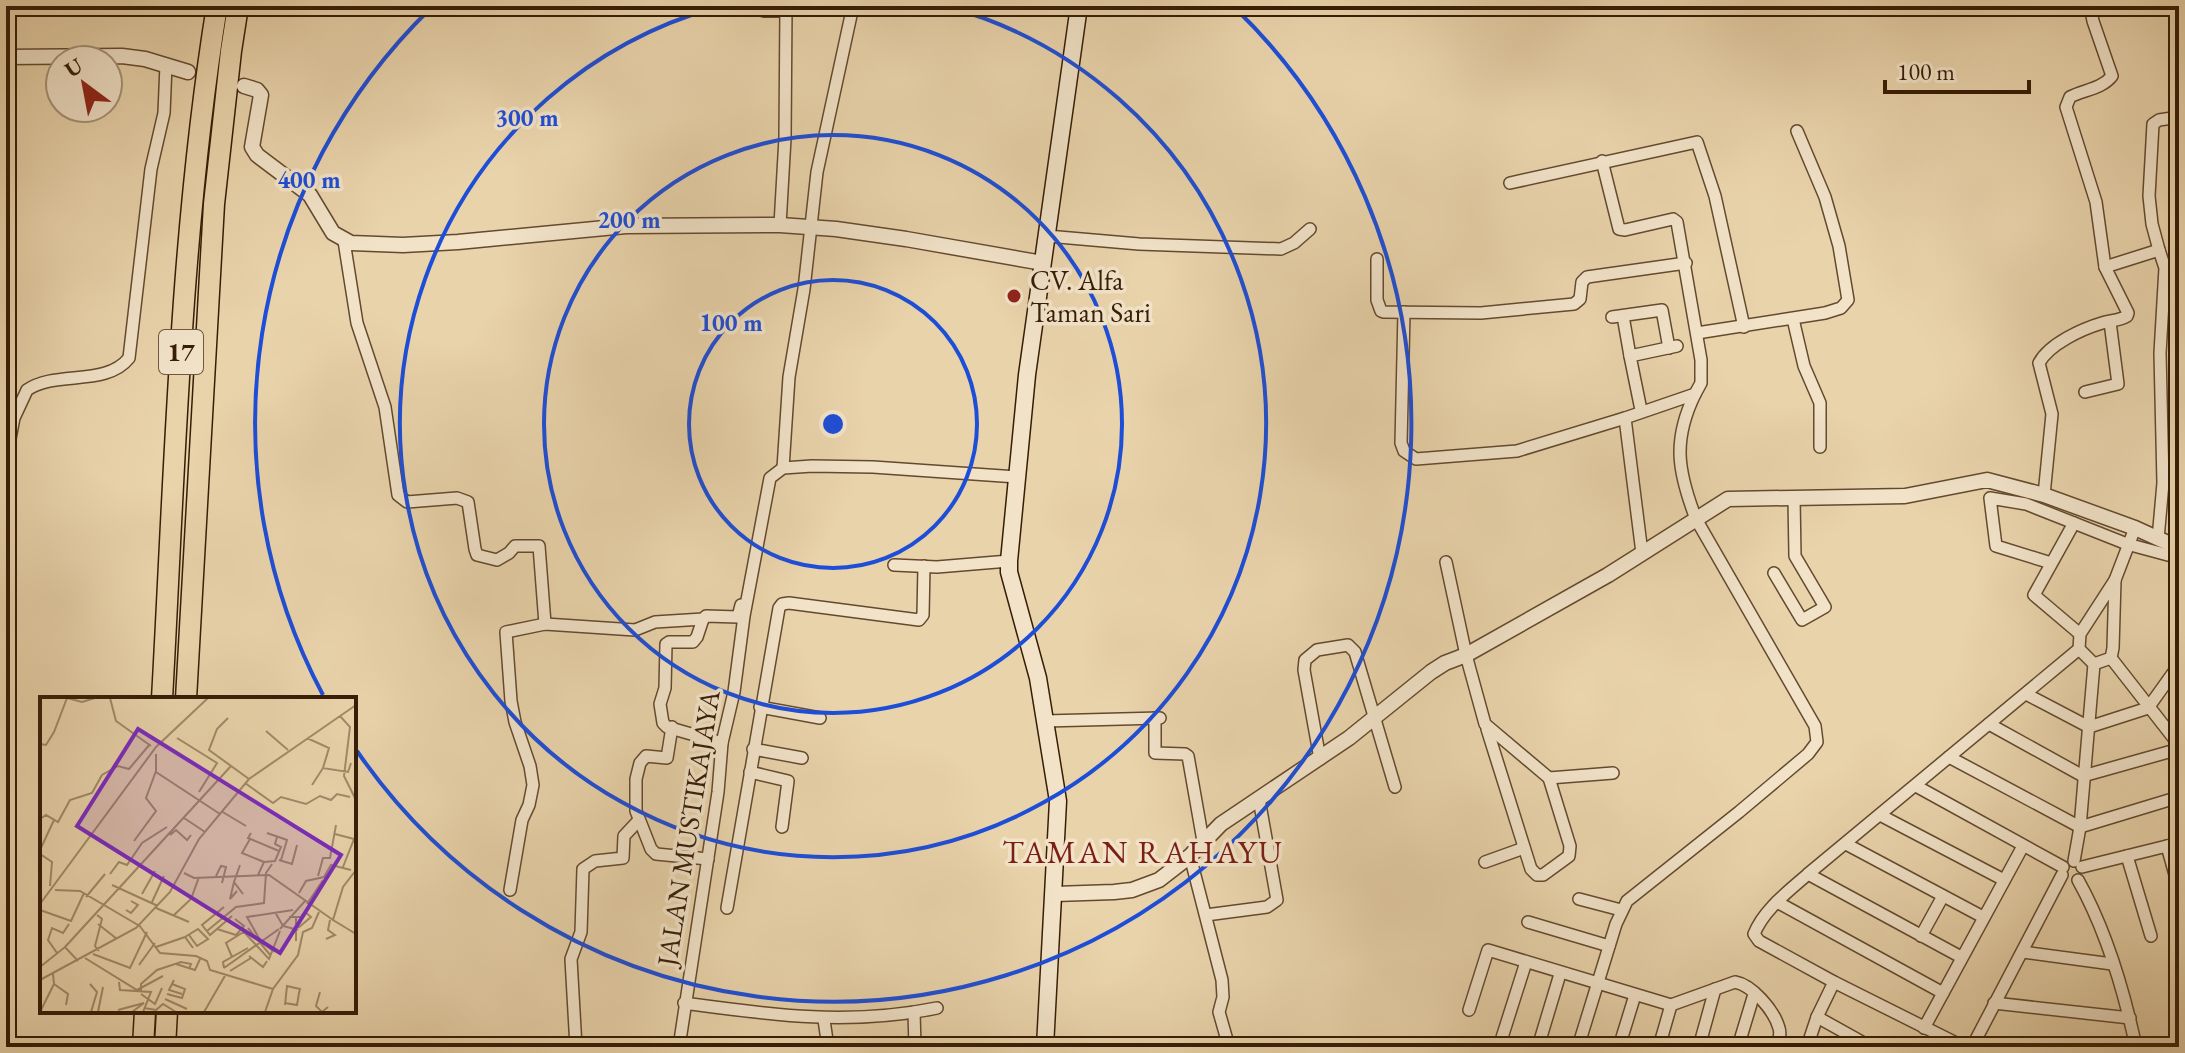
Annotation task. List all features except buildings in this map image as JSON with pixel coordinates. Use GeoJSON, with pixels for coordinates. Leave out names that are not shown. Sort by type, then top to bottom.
{"type":"FeatureCollection","features":[{"type":"Feature","properties":{"kind":"highway","name":"17"},"geometry":{"type":"LineString","coordinates":[[162,697],[190,227],[217,6]]}},
{"type":"Feature","properties":{"kind":"highway","name":"17"},"geometry":{"type":"LineString","coordinates":[[186,697],[214,204],[238,6]]}},
{"type":"Feature","properties":{"kind":"highway"},"geometry":{"type":"LineString","coordinates":[[143,1047],[145,1013]]}},
{"type":"Feature","properties":{"kind":"highway"},"geometry":{"type":"LineString","coordinates":[[165,1047],[167,1013]]}},
{"type":"Feature","properties":{"kind":"main road"},"geometry":{"type":"LineString","coordinates":[[1045,1047],[1058,801],[1038,678],[1009,572],[1009,561],[1027,375],[1079,6]]}},
{"type":"Feature","properties":{"kind":"street"},"geometry":{"type":"LineString","coordinates":[[756,6],[764,11],[786,9],[785,138],[780,225]]}},
{"type":"Feature","properties":{"kind":"street"},"geometry":{"type":"LineString","coordinates":[[779,470],[789,377],[804,289],[809,226],[824,132],[853,6]]}},
{"type":"Feature","properties":{"kind":"street"},"geometry":{"type":"LineString","coordinates":[[2044,495],[2052,423],[2039,363],[2071,336],[2124,319],[2128,313],[2105,267],[2096,202],[2066,107],[2070,97],[2094,89],[2112,76],[2090,6]]}},
{"type":"Feature","properties":{"kind":"street"},"geometry":{"type":"LineString","coordinates":[[6,57],[122,56],[145,59],[188,72]]}},
{"type":"Feature","properties":{"kind":"street"},"geometry":{"type":"LineString","coordinates":[[6,459],[14,418],[27,390],[56,380],[102,373],[122,366],[129,358],[151,169],[164,113],[166,65]]}},
{"type":"Feature","properties":{"kind":"street"},"geometry":{"type":"LineString","coordinates":[[244,86],[257,90],[261,95],[252,147],[266,163],[310,195],[333,233],[344,241],[403,245],[626,226],[780,225],[906,239],[1043,263]]}},
{"type":"Feature","properties":{"kind":"street"},"geometry":{"type":"LineString","coordinates":[[2158,539],[2163,483],[2160,353],[2165,268],[2152,224],[2149,196],[2153,124],[2179,117]]}},
{"type":"Feature","properties":{"kind":"street"},"geometry":{"type":"LineString","coordinates":[[1697,333],[1793,319],[1841,308],[1846,304],[1848,295],[1839,246],[1825,197],[1797,131]]}},
{"type":"Feature","properties":{"kind":"street"},"geometry":{"type":"LineString","coordinates":[[1510,183],[1697,142],[1718,209],[1744,327]]}},
{"type":"Feature","properties":{"kind":"street"},"geometry":{"type":"LineString","coordinates":[[1578,1047],[1621,910],[1627,901],[1808,754],[1817,742],[1815,726],[1696,519],[1683,477],[1679,442],[1683,417],[1702,380],[1686,263],[1675,220],[1625,230],[1617,226],[1602,161]]}},
{"type":"Feature","properties":{"kind":"street"},"geometry":{"type":"LineString","coordinates":[[1047,236],[1139,244],[1281,249],[1294,243],[1310,229]]}},
{"type":"Feature","properties":{"kind":"street"},"geometry":{"type":"LineString","coordinates":[[344,241],[357,323],[385,407],[398,495],[407,502],[457,498],[468,502],[475,549],[482,558],[497,560],[515,546],[539,546],[545,624]]}},
{"type":"Feature","properties":{"kind":"street"},"geometry":{"type":"LineString","coordinates":[[2105,267],[2159,250]]}},
{"type":"Feature","properties":{"kind":"street"},"geometry":{"type":"LineString","coordinates":[[1377,259],[1378,307],[1384,312],[1481,313],[1574,304],[1580,299],[1582,282],[1587,277],[1686,263]]}},
{"type":"Feature","properties":{"kind":"street"},"geometry":{"type":"LineString","coordinates":[[1630,356],[1673,347],[1662,310],[1618,317],[1641,410]]}},
{"type":"Feature","properties":{"kind":"street"},"geometry":{"type":"LineString","coordinates":[[1404,312],[1401,443],[1416,459],[1517,451],[1695,394]]}},
{"type":"Feature","properties":{"kind":"street"},"geometry":{"type":"LineString","coordinates":[[1793,319],[1804,366],[1820,403],[1820,447]]}},
{"type":"Feature","properties":{"kind":"street"},"geometry":{"type":"LineString","coordinates":[[2085,392],[2118,384],[2110,322]]}},
{"type":"Feature","properties":{"kind":"street"},"geometry":{"type":"LineString","coordinates":[[1625,418],[1642,553]]}},
{"type":"Feature","properties":{"kind":"street"},"geometry":{"type":"LineString","coordinates":[[510,890],[522,820],[533,785],[511,701],[505,634],[510,629],[545,624],[635,630],[655,622],[703,619],[706,616],[738,617],[763,488],[767,478],[779,470],[858,466],[1017,477]]}},
{"type":"Feature","properties":{"kind":"street","name":"JALAN MUSTIKAJAYA"},"geometry":{"type":"LineString","coordinates":[[679,1047],[722,743],[734,692],[744,616],[767,489],[779,470]]}},
{"type":"Feature","properties":{"kind":"street"},"geometry":{"type":"LineString","coordinates":[[1055,894],[1132,890],[1159,880],[1190,856],[1221,824],[1320,759],[1375,719],[1431,672],[1642,553],[1728,499],[1905,496],[1987,480],[2044,495],[2135,528],[2179,548]]}},
{"type":"Feature","properties":{"kind":"street"},"geometry":{"type":"LineString","coordinates":[[1774,573],[1802,620],[1825,607],[1795,556],[1794,498]]}},
{"type":"Feature","properties":{"kind":"street"},"geometry":{"type":"LineString","coordinates":[[2051,563],[1996,546],[1990,498],[2026,504],[2127,544],[2179,558]]}},
{"type":"Feature","properties":{"kind":"street"},"geometry":{"type":"LineString","coordinates":[[2074,523],[2034,595],[2080,634]]}},
{"type":"Feature","properties":{"kind":"street"},"geometry":{"type":"LineString","coordinates":[[1964,1047],[1834,982],[1754,934],[1758,924],[1777,902],[1808,874],[2079,649],[2080,634],[2115,580],[2135,528]]}},
{"type":"Feature","properties":{"kind":"street"},"geometry":{"type":"LineString","coordinates":[[894,565],[1009,561]]}},
{"type":"Feature","properties":{"kind":"street"},"geometry":{"type":"LineString","coordinates":[[1446,562],[1485,724],[1531,869],[1537,875],[1543,875],[1569,856],[1570,846],[1549,778],[1485,724]]}},
{"type":"Feature","properties":{"kind":"street"},"geometry":{"type":"LineString","coordinates":[[727,908],[780,606],[789,603],[919,620],[923,615],[924,566]]}},
{"type":"Feature","properties":{"kind":"street"},"geometry":{"type":"LineString","coordinates":[[1989,724],[2083,776],[2177,740],[2148,708],[2111,658],[2115,630],[2115,580]]}},
{"type":"Feature","properties":{"kind":"street"},"geometry":{"type":"LineString","coordinates":[[703,619],[693,642],[666,644],[666,683],[660,713],[665,725],[722,743]]}},
{"type":"Feature","properties":{"kind":"street"},"geometry":{"type":"LineString","coordinates":[[1320,759],[1304,670],[1305,660],[1311,653],[1343,644],[1355,652],[1395,787]]}},
{"type":"Feature","properties":{"kind":"street"},"geometry":{"type":"LineString","coordinates":[[2079,649],[2094,664],[2080,827],[2070,868],[2070,882],[2078,880],[2090,904],[2130,1018],[2136,1047]]}},
{"type":"Feature","properties":{"kind":"street"},"geometry":{"type":"LineString","coordinates":[[2026,694],[2089,727],[2148,708],[2178,666],[2179,656]]}},
{"type":"Feature","properties":{"kind":"street"},"geometry":{"type":"LineString","coordinates":[[2094,664],[2111,658]]}},
{"type":"Feature","properties":{"kind":"street"},"geometry":{"type":"LineString","coordinates":[[760,707],[820,718]]}},
{"type":"Feature","properties":{"kind":"street"},"geometry":{"type":"LineString","coordinates":[[1045,721],[1158,718],[1155,753],[1188,756],[1203,841]]}},
{"type":"Feature","properties":{"kind":"street"},"geometry":{"type":"LineString","coordinates":[[672,727],[667,758],[646,756],[640,763],[634,795],[639,820],[656,854],[708,859]]}},
{"type":"Feature","properties":{"kind":"street"},"geometry":{"type":"LineString","coordinates":[[753,749],[802,758]]}},
{"type":"Feature","properties":{"kind":"street"},"geometry":{"type":"LineString","coordinates":[[1949,757],[2080,827],[2179,797]]}},
{"type":"Feature","properties":{"kind":"street"},"geometry":{"type":"LineString","coordinates":[[750,772],[788,781],[782,827]]}},
{"type":"Feature","properties":{"kind":"street"},"geometry":{"type":"LineString","coordinates":[[1549,778],[1613,773]]}},
{"type":"Feature","properties":{"kind":"street"},"geometry":{"type":"LineString","coordinates":[[1916,786],[2023,846],[2070,868],[2173,844],[2179,889]]}},
{"type":"Feature","properties":{"kind":"street"},"geometry":{"type":"LineString","coordinates":[[1206,915],[1267,907],[1277,900],[1259,799]]}},
{"type":"Feature","properties":{"kind":"street"},"geometry":{"type":"LineString","coordinates":[[1880,815],[2004,880]]}},
{"type":"Feature","properties":{"kind":"street"},"geometry":{"type":"LineString","coordinates":[[576,1047],[571,959],[581,932],[583,869],[595,861],[623,858],[624,836],[639,820]]}},
{"type":"Feature","properties":{"kind":"street"},"geometry":{"type":"LineString","coordinates":[[1846,844],[1983,917]]}},
{"type":"Feature","properties":{"kind":"street"},"geometry":{"type":"LineString","coordinates":[[1924,1028],[2023,846]]}},
{"type":"Feature","properties":{"kind":"street"},"geometry":{"type":"LineString","coordinates":[[1485,862],[1524,848]]}},
{"type":"Feature","properties":{"kind":"street"},"geometry":{"type":"LineString","coordinates":[[1190,856],[1222,980],[1223,997],[1219,1012],[1229,1047]]}},
{"type":"Feature","properties":{"kind":"street"},"geometry":{"type":"LineString","coordinates":[[2127,856],[2151,936]]}},
{"type":"Feature","properties":{"kind":"street"},"geometry":{"type":"LineString","coordinates":[[1972,1047],[2070,868]]}},
{"type":"Feature","properties":{"kind":"street"},"geometry":{"type":"LineString","coordinates":[[1808,874],[1961,957]]}},
{"type":"Feature","properties":{"kind":"street"},"geometry":{"type":"LineString","coordinates":[[1921,936],[1943,896]]}},
{"type":"Feature","properties":{"kind":"street"},"geometry":{"type":"LineString","coordinates":[[1579,899],[1621,910]]}},
{"type":"Feature","properties":{"kind":"street"},"geometry":{"type":"LineString","coordinates":[[1777,902],[1943,993]]}},
{"type":"Feature","properties":{"kind":"street"},"geometry":{"type":"LineString","coordinates":[[1528,922],[1609,946]]}},
{"type":"Feature","properties":{"kind":"street"},"geometry":{"type":"LineString","coordinates":[[1469,1010],[1488,950],[1671,1005],[1735,982],[1745,984],[1779,1026],[1777,1047]]}},
{"type":"Feature","properties":{"kind":"street"},"geometry":{"type":"LineString","coordinates":[[2023,952],[2112,964]]}},
{"type":"Feature","properties":{"kind":"street"},"geometry":{"type":"LineString","coordinates":[[1499,1047],[1526,962]]}},
{"type":"Feature","properties":{"kind":"street"},"geometry":{"type":"LineString","coordinates":[[1538,1047],[1560,974]]}},
{"type":"Feature","properties":{"kind":"street"},"geometry":{"type":"LineString","coordinates":[[1807,1047],[1834,982]]}},
{"type":"Feature","properties":{"kind":"street"},"geometry":{"type":"LineString","coordinates":[[1699,1047],[1715,989]]}},
{"type":"Feature","properties":{"kind":"street"},"geometry":{"type":"LineString","coordinates":[[1738,1047],[1754,994]]}},
{"type":"Feature","properties":{"kind":"street"},"geometry":{"type":"LineString","coordinates":[[1619,1047],[1635,995]]}},
{"type":"Feature","properties":{"kind":"street"},"geometry":{"type":"LineString","coordinates":[[684,1003],[824,1020],[937,1008]]}},
{"type":"Feature","properties":{"kind":"street"},"geometry":{"type":"LineString","coordinates":[[1994,1003],[2130,1018]]}},
{"type":"Feature","properties":{"kind":"street"},"geometry":{"type":"LineString","coordinates":[[1659,1047],[1671,1005]]}},
{"type":"Feature","properties":{"kind":"street"},"geometry":{"type":"LineString","coordinates":[[914,1012],[915,1047]]}},
{"type":"Feature","properties":{"kind":"street"},"geometry":{"type":"LineString","coordinates":[[1817,1017],[1871,1047]]}},
{"type":"Feature","properties":{"kind":"street"},"geometry":{"type":"LineString","coordinates":[[824,1020],[828,1047]]}},
{"type":"Feature","properties":{"kind":"place","name":"CV. Alfa Taman Sari"},"geometry":{"type":"Point","coordinates":[1014,296]}},
{"type":"Feature","properties":{"kind":"district","name":"TAMAN RAHAYU"},"geometry":{"type":"Point","coordinates":[1143,852]}}]}
